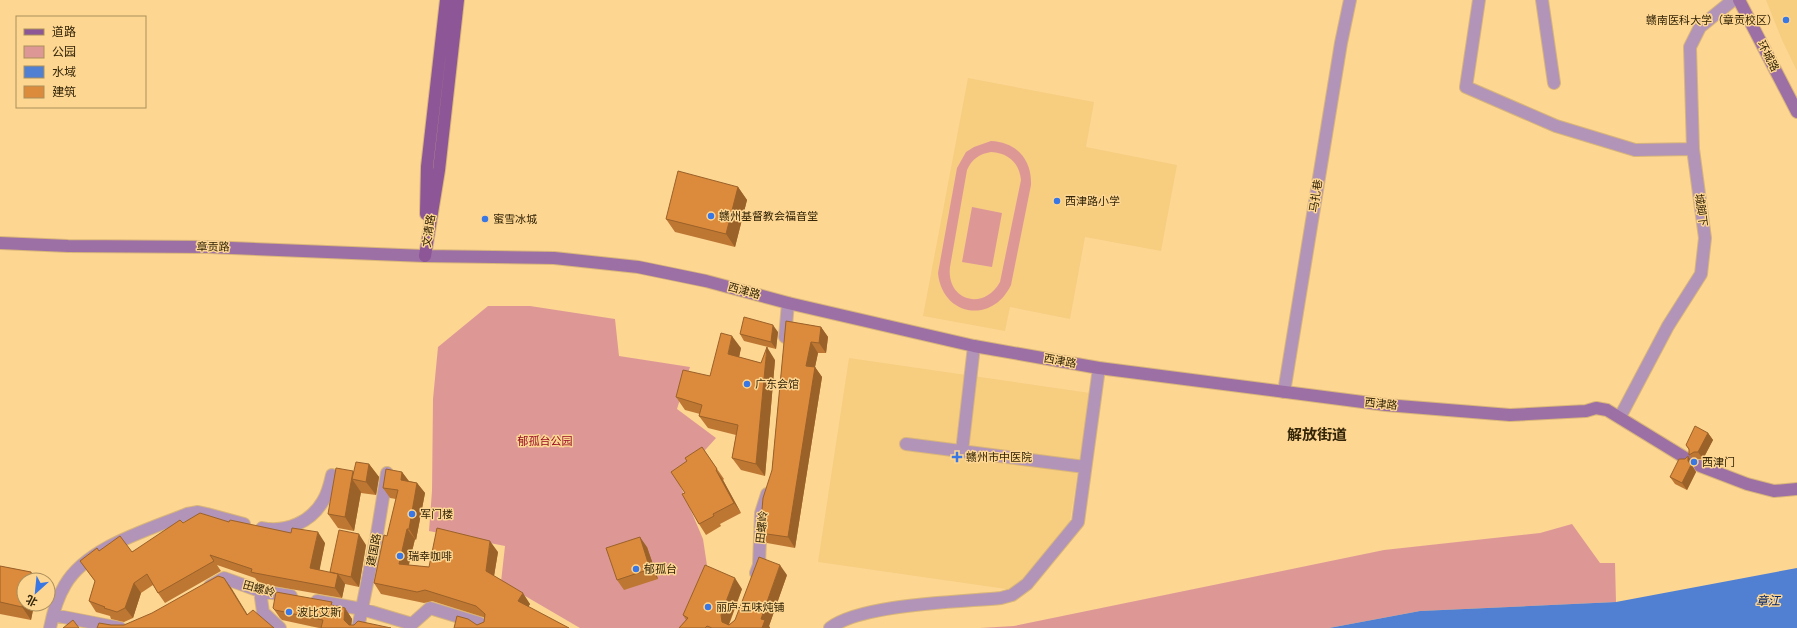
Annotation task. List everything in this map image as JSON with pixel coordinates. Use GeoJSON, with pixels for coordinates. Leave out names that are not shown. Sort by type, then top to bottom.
{"type":"FeatureCollection","features":[{"type":"Feature","properties":{"kind":"main road","name":"文清路"},"geometry":{"type":"LineString","coordinates":[[425,256],[426,167],[446,0]]}},
{"type":"Feature","properties":{"kind":"main road","name":"文清路"},"geometry":{"type":"LineString","coordinates":[[425,256],[439,170],[458,0]]}},
{"type":"Feature","properties":{"kind":"main road","name":"环城路"},"geometry":{"type":"LineString","coordinates":[[1740,0],[1797,112]]}},
{"type":"Feature","properties":{"kind":"main road","name":"章贡路"},"geometry":{"type":"LineString","coordinates":[[0,244],[208,247],[425,256]]}},
{"type":"Feature","properties":{"kind":"main road","name":"西津路"},"geometry":{"type":"LineString","coordinates":[[425,256],[554,258],[638,267],[706,281],[788,303],[974,346],[1099,368],[1386,405],[1510,415],[1586,411],[1596,408],[1607,410],[1620,417],[1687,459]]}},
{"type":"Feature","properties":{"kind":"main road"},"geometry":{"type":"LineString","coordinates":[[1700,466],[1747,484],[1774,491],[1797,489]]}},
{"type":"Feature","properties":{"kind":"main road"},"geometry":{"type":"LineString","coordinates":[[1762,488],[1797,482]]}},
{"type":"Feature","properties":{"kind":"street","name":"马扎巷"},"geometry":{"type":"LineString","coordinates":[[1284,392],[1341,43],[1350,0]]}},
{"type":"Feature","properties":{"kind":"street"},"geometry":{"type":"LineString","coordinates":[[1479,0],[1466,87],[1556,126],[1635,150],[1693,149]]}},
{"type":"Feature","properties":{"kind":"street"},"geometry":{"type":"LineString","coordinates":[[1542,0],[1554,83]]}},
{"type":"Feature","properties":{"kind":"street","name":"城脚下"},"geometry":{"type":"LineString","coordinates":[[1620,417],[1668,326],[1701,274],[1704,238],[1693,149],[1690,47],[1700,27],[1733,0]]}},
{"type":"Feature","properties":{"kind":"street"},"geometry":{"type":"LineString","coordinates":[[784,347],[788,303]]}},
{"type":"Feature","properties":{"kind":"street"},"geometry":{"type":"LineString","coordinates":[[962,451],[974,346]]}},
{"type":"Feature","properties":{"kind":"street"},"geometry":{"type":"LineString","coordinates":[[830,628],[847,619],[879,610],[1001,598],[1019,591],[1027,584],[1078,522],[1099,368]]}},
{"type":"Feature","properties":{"kind":"street"},"geometry":{"type":"LineString","coordinates":[[906,444],[1085,467]]}},
{"type":"Feature","properties":{"kind":"street","name":"建国路"},"geometry":{"type":"LineString","coordinates":[[358,628],[377,534],[387,472]]}},
{"type":"Feature","properties":{"kind":"street"},"geometry":{"type":"LineString","coordinates":[[50,628],[57,601],[65,584],[74,572],[86,562],[122,540],[187,514],[198,512],[264,529],[276,530],[297,525],[307,519],[322,502],[332,475]]}},
{"type":"Feature","properties":{"kind":"street","name":"田螺岭"},"geometry":{"type":"LineString","coordinates":[[751,586],[759,565],[761,513],[772,480]]}},
{"type":"Feature","properties":{"kind":"street","name":"田螺岭"},"geometry":{"type":"LineString","coordinates":[[197,594],[224,578],[260,591],[362,609],[412,624],[430,608],[479,623],[486,628]]}},
{"type":"Feature","properties":{"kind":"street"},"geometry":{"type":"LineString","coordinates":[[260,591],[264,612],[280,628]]}},
{"type":"Feature","properties":{"kind":"street"},"geometry":{"type":"LineString","coordinates":[[53,615],[97,626],[120,628]]}},
{"type":"Feature","properties":{"kind":"shaded area","name":"赣南医科大学（章贡校区）"},"geometry":{"type":"Polygon","coordinates":[[[1766,0],[1797,0],[1797,71],[1782,40],[1766,0]]]}},
{"type":"Feature","properties":{"kind":"shaded area","name":"西津路小学"},"geometry":{"type":"Polygon","coordinates":[[[968,78],[1094,102],[1086,147],[1177,165],[1161,251],[1085,237],[1070,319],[1010,307],[1005,331],[923,316],[968,78]]]}},
{"type":"Feature","properties":{"kind":"shaded area","name":"赣州市中医院"},"geometry":{"type":"Polygon","coordinates":[[[849,358],[1090,393],[1070,521],[1013,590],[818,562],[849,358]]]}},
{"type":"Feature","properties":{"kind":"green space"},"geometry":{"type":"Polygon","coordinates":[[[991,141],[1008,145],[1021,154],[1029,167],[1031,176],[1031,185],[1011,285],[1003,298],[992,306],[981,310],[969,310],[958,306],[948,299],[942,288],[938,273],[957,168],[966,152],[974,147],[991,141]],[[991,152],[979,156],[971,163],[967,170],[950,267],[950,278],[954,287],[960,294],[967,298],[976,299],[984,297],[993,291],[1000,282],[1021,180],[1015,163],[1003,154],[991,152]]]}},
{"type":"Feature","properties":{"kind":"green space"},"geometry":{"type":"Polygon","coordinates":[[[972,207],[1002,213],[992,267],[962,262],[972,207]]]}},
{"type":"Feature","properties":{"kind":"green space","name":"郁孤台公园"},"geometry":{"type":"Polygon","coordinates":[[[488,306],[530,306],[615,319],[619,356],[690,367],[677,409],[716,438],[678,480],[703,539],[708,572],[687,628],[580,628],[501,582],[505,546],[429,531],[432,491],[433,399],[438,347],[488,306]]]}},
{"type":"Feature","properties":{"kind":"green space"},"geometry":{"type":"Polygon","coordinates":[[[1572,524],[1600,563],[1615,563],[1616,602],[1420,611],[1329,628],[980,628],[1014,626],[1384,550],[1540,533],[1572,524]]]}},
{"type":"Feature","properties":{"kind":"water","name":"章江"},"geometry":{"type":"Polygon","coordinates":[[[1797,568],[1797,628],[1329,628],[1420,611],[1616,602],[1797,568]]]}},
{"type":"Feature","properties":{"kind":"building","name":"赣州基督教会福音堂"},"geometry":{"type":"Polygon","coordinates":[[[678,171],[738,187],[726,234],[666,219],[678,171]]]}},
{"type":"Feature","properties":{"kind":"building"},"geometry":{"type":"Polygon","coordinates":[[[744,317],[773,325],[771,342],[740,334],[744,317]]]}},
{"type":"Feature","properties":{"kind":"building"},"geometry":{"type":"Polygon","coordinates":[[[786,321],[821,327],[819,343],[811,342],[806,366],[815,367],[788,537],[760,533],[763,498],[772,470],[786,321]]]}},
{"type":"Feature","properties":{"kind":"building"},"geometry":{"type":"Polygon","coordinates":[[[721,333],[732,336],[728,354],[761,363],[767,347],[756,464],[732,458],[738,425],[699,416],[702,405],[676,397],[683,370],[710,376],[721,333]]]}},
{"type":"Feature","properties":{"kind":"building"},"geometry":{"type":"Polygon","coordinates":[[[1695,426],[1708,433],[1698,452],[1694,452],[1689,455],[1689,449],[1686,445],[1695,426]]]}},
{"type":"Feature","properties":{"kind":"building"},"geometry":{"type":"Polygon","coordinates":[[[702,447],[717,469],[716,470],[734,503],[713,514],[714,516],[699,524],[682,494],[685,493],[671,472],[687,461],[685,458],[702,447]]]}},
{"type":"Feature","properties":{"kind":"building"},"geometry":{"type":"Polygon","coordinates":[[[1688,456],[1688,461],[1691,465],[1682,483],[1670,477],[1679,459],[1685,459],[1688,456]]]}},
{"type":"Feature","properties":{"kind":"building"},"geometry":{"type":"Polygon","coordinates":[[[356,462],[369,464],[366,482],[352,479],[356,462]]]}},
{"type":"Feature","properties":{"kind":"building"},"geometry":{"type":"Polygon","coordinates":[[[336,468],[353,471],[345,517],[328,514],[336,468]]]}},
{"type":"Feature","properties":{"kind":"building"},"geometry":{"type":"Polygon","coordinates":[[[386,469],[402,472],[401,480],[417,483],[409,529],[407,529],[399,564],[429,567],[437,528],[490,541],[486,571],[523,593],[518,601],[569,628],[454,628],[457,616],[468,619],[477,625],[484,622],[485,614],[476,606],[425,590],[417,592],[374,583],[384,535],[387,536],[398,490],[383,488],[386,469]]]}},
{"type":"Feature","properties":{"kind":"building"},"geometry":{"type":"Polygon","coordinates":[[[200,513],[229,522],[230,520],[291,533],[292,528],[318,532],[310,568],[338,574],[335,588],[251,572],[252,569],[210,555],[214,561],[158,593],[147,574],[134,583],[125,608],[117,612],[89,601],[95,581],[80,561],[97,548],[99,551],[120,536],[132,552],[180,520],[183,523],[200,513]]]}},
{"type":"Feature","properties":{"kind":"building"},"geometry":{"type":"Polygon","coordinates":[[[339,530],[359,534],[351,577],[330,572],[339,530]]]}},
{"type":"Feature","properties":{"kind":"building"},"geometry":{"type":"Polygon","coordinates":[[[640,537],[650,569],[617,580],[606,548],[640,537]]]}},
{"type":"Feature","properties":{"kind":"building"},"geometry":{"type":"Polygon","coordinates":[[[759,557],[780,565],[761,619],[765,620],[762,628],[712,628],[707,626],[705,628],[679,628],[688,618],[683,615],[705,565],[735,578],[721,615],[722,622],[729,625],[735,620],[759,557]]]}},
{"type":"Feature","properties":{"kind":"building"},"geometry":{"type":"Polygon","coordinates":[[[0,566],[31,572],[16,572],[16,606],[0,602],[0,566]]]}},
{"type":"Feature","properties":{"kind":"building"},"geometry":{"type":"Polygon","coordinates":[[[218,576],[224,578],[247,615],[253,610],[274,628],[97,628],[99,623],[124,625],[152,613],[218,576]]]}},
{"type":"Feature","properties":{"kind":"building"},"geometry":{"type":"Polygon","coordinates":[[[276,592],[332,602],[331,605],[345,608],[344,620],[349,625],[354,625],[358,621],[391,628],[321,628],[323,620],[275,610],[273,608],[276,592]]]}},
{"type":"Feature","properties":{"kind":"building"},"geometry":{"type":"Polygon","coordinates":[[[73,620],[79,628],[63,628],[73,620]]]}},
{"type":"Feature","properties":{"kind":"place","name":"赣南医科大学（章贡校区）"},"geometry":{"type":"Point","coordinates":[1786,20]}},
{"type":"Feature","properties":{"kind":"place","name":"西津路小学"},"geometry":{"type":"Point","coordinates":[1057,201]}},
{"type":"Feature","properties":{"kind":"place","name":"赣州基督教会福音堂"},"geometry":{"type":"Point","coordinates":[711,216]}},
{"type":"Feature","properties":{"kind":"place","name":"蜜雪冰城"},"geometry":{"type":"Point","coordinates":[485,219]}},
{"type":"Feature","properties":{"kind":"place","name":"广东会馆"},"geometry":{"type":"Point","coordinates":[747,384]}},
{"type":"Feature","properties":{"kind":"place","name":"赣州市中医院"},"geometry":{"type":"Point","coordinates":[957,457]}},
{"type":"Feature","properties":{"kind":"place","name":"西津门"},"geometry":{"type":"Point","coordinates":[1694,462]}},
{"type":"Feature","properties":{"kind":"place","name":"军门楼"},"geometry":{"type":"Point","coordinates":[412,514]}},
{"type":"Feature","properties":{"kind":"place","name":"瑞幸咖啡"},"geometry":{"type":"Point","coordinates":[400,556]}},
{"type":"Feature","properties":{"kind":"place","name":"郁孤台"},"geometry":{"type":"Point","coordinates":[636,569]}},
{"type":"Feature","properties":{"kind":"place","name":"丽庐·五味炖铺"},"geometry":{"type":"Point","coordinates":[708,607]}},
{"type":"Feature","properties":{"kind":"place","name":"波比艾斯"},"geometry":{"type":"Point","coordinates":[289,612]}},
{"type":"Feature","properties":{"kind":"district","name":"解放街道"},"geometry":{"type":"Point","coordinates":[1317,435]}}]}
